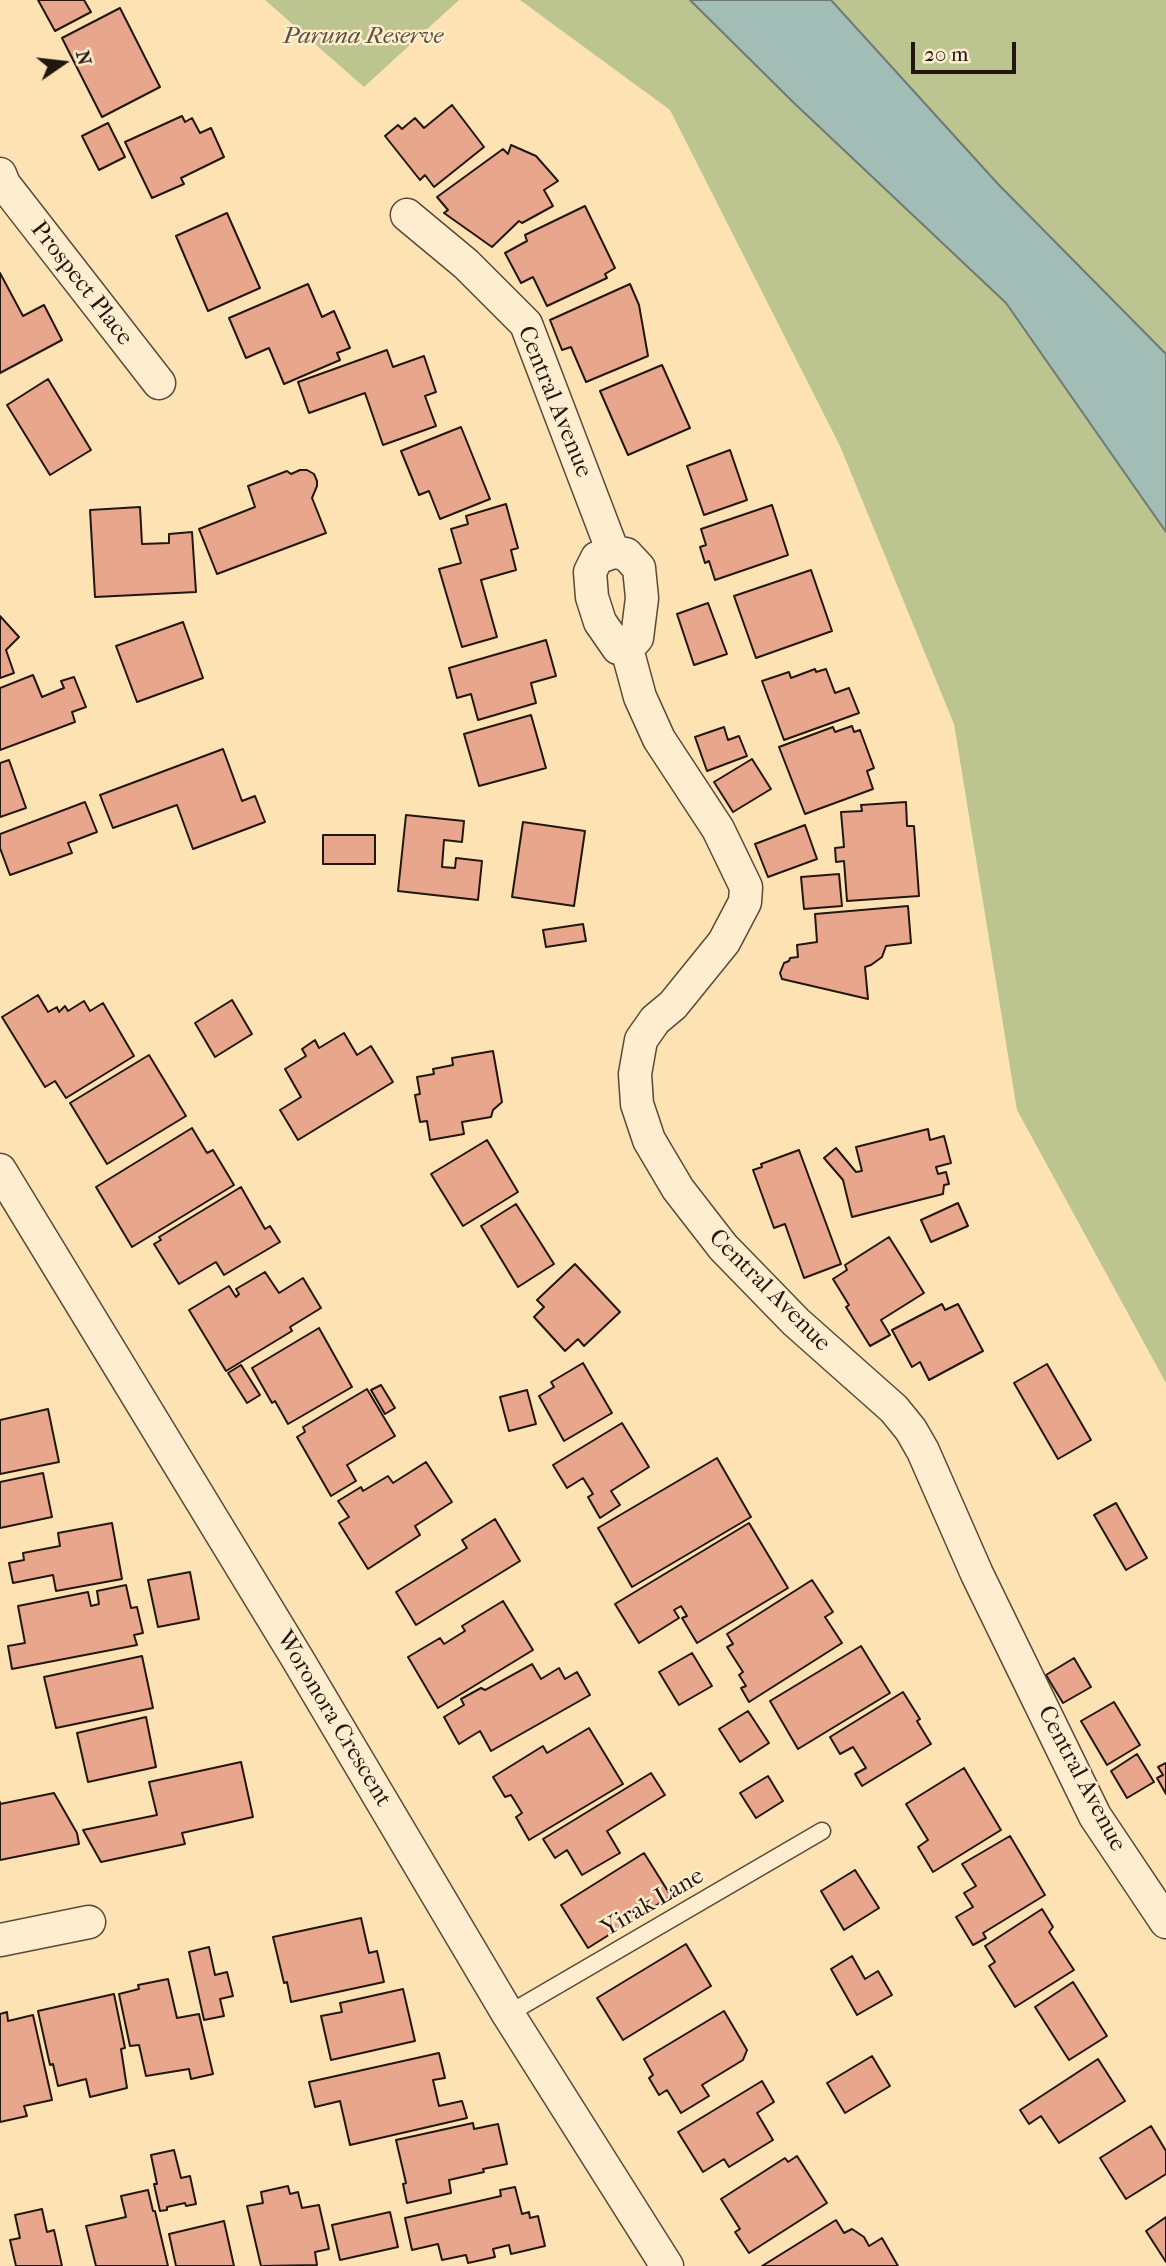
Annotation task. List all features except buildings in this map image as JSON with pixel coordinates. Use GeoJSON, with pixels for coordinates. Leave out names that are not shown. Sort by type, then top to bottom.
{"type":"FeatureCollection","features":[{"type":"Feature","properties":{"kind":"street","name":"Prospect Place"},"geometry":{"type":"LineString","coordinates":[[1,181],[159,383]]}},
{"type":"Feature","properties":{"kind":"street","name":"Central Avenue"},"geometry":{"type":"LineString","coordinates":[[407,215],[466,264],[526,324],[612,552]]}},
{"type":"Feature","properties":{"kind":"street"},"geometry":{"type":"LineString","coordinates":[[612,552],[626,554],[639,568],[642,598],[637,638],[627,649],[618,648],[600,622],[592,597],[590,572],[597,558],[612,552]]}},
{"type":"Feature","properties":{"kind":"street","name":"Central Avenue"},"geometry":{"type":"LineString","coordinates":[[627,649],[640,698],[659,738],[718,829],[746,887],[745,902],[724,942],[673,1005],[655,1020],[641,1040],[635,1074],[637,1104],[649,1140],[678,1189],[723,1247],[796,1322],[894,1409],[911,1430],[923,1451],[977,1574],[1095,1816],[1166,1922]]}},
{"type":"Feature","properties":{"kind":"street","name":"Woronora Crescent"},"geometry":{"type":"LineString","coordinates":[[0,1170],[297,1658],[508,2014],[667,2266]]}},
{"type":"Feature","properties":{"kind":"street"},"geometry":{"type":"LineString","coordinates":[[0,1940],[89,1922]]}},
{"type":"Feature","properties":{"kind":"lane","name":"Yirak Lane"},"geometry":{"type":"LineString","coordinates":[[508,2014],[822,1831]]}},
{"type":"Feature","properties":{"kind":"green space","name":"Paruna Reserve"},"geometry":{"type":"Polygon","coordinates":[[[265,0],[459,0],[364,87],[265,0]]]}},
{"type":"Feature","properties":{"kind":"green space"},"geometry":{"type":"Polygon","coordinates":[[[520,0],[690,0],[794,103],[1006,303],[1166,532],[1166,1383],[1017,1110],[954,724],[840,446],[670,110],[520,0]]]}},
{"type":"Feature","properties":{"kind":"green space"},"geometry":{"type":"Polygon","coordinates":[[[831,0],[1166,0],[1166,354],[998,184],[831,0]]]}},
{"type":"Feature","properties":{"kind":"water"},"geometry":{"type":"Polygon","coordinates":[[[690,0],[831,0],[998,184],[1166,354],[1166,532],[1006,303],[794,103],[690,0]]]}}]}
